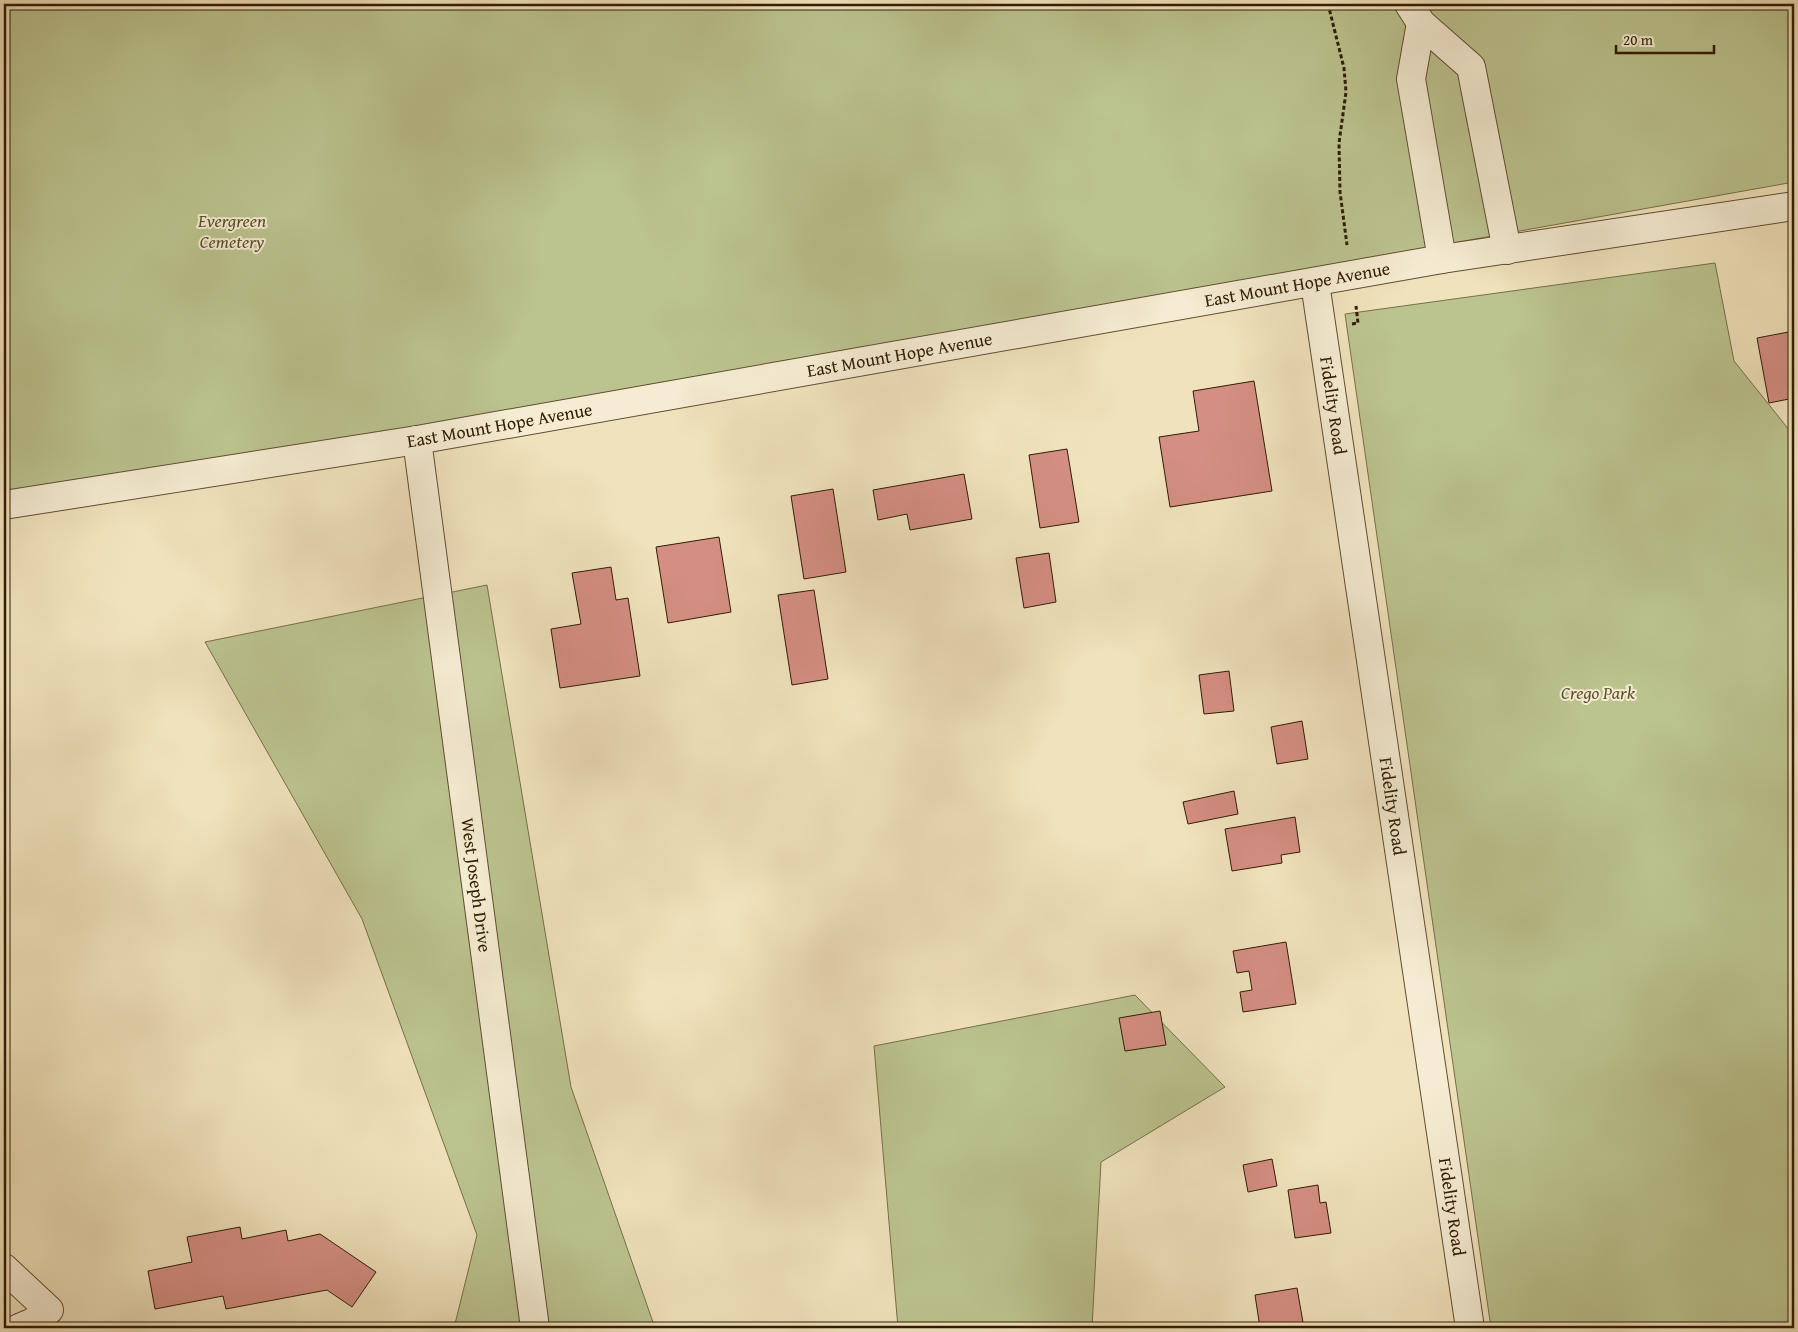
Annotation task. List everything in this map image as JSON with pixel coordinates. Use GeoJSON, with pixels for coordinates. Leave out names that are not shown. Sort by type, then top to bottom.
{"type":"FeatureCollection","features":[{"type":"Feature","properties":{"kind":"street"},"geometry":{"type":"LineString","coordinates":[[1415,13],[1471,67],[1507,250]]}},
{"type":"Feature","properties":{"kind":"street"},"geometry":{"type":"LineString","coordinates":[[1415,13],[1411,80],[1442,259]]}},
{"type":"Feature","properties":{"kind":"street","name":"East Mount Hope Avenue"},"geometry":{"type":"LineString","coordinates":[[4,505],[417,440],[1316,283],[1442,259],[1794,206]]}},
{"type":"Feature","properties":{"kind":"street","name":"Fidelity Road"},"geometry":{"type":"LineString","coordinates":[[1316,283],[1470,1328]]}},
{"type":"Feature","properties":{"kind":"street","name":"West Joseph Drive"},"geometry":{"type":"LineString","coordinates":[[417,440],[535,1328]]}},
{"type":"Feature","properties":{"kind":"street"},"geometry":{"type":"LineString","coordinates":[[4,1268],[49,1310],[33,1322],[19,1328]]}},
{"type":"Feature","properties":{"kind":"path"},"geometry":{"type":"LineString","coordinates":[[1328,4],[1344,68],[1346,92],[1339,143],[1340,192],[1347,244]]}},
{"type":"Feature","properties":{"kind":"green space","name":"Evergreen Cemetery"},"geometry":{"type":"Polygon","coordinates":[[[4,4],[1794,4],[1794,182],[4,502],[4,4]]]}},
{"type":"Feature","properties":{"kind":"green space","name":"Crego Park"},"geometry":{"type":"Polygon","coordinates":[[[1715,263],[1734,361],[1794,436],[1794,1328],[1491,1328],[1345,314],[1715,263]]]}},
{"type":"Feature","properties":{"kind":"green space"},"geometry":{"type":"Polygon","coordinates":[[[487,585],[571,1087],[655,1328],[454,1328],[477,1235],[362,919],[205,642],[487,585]]]}},
{"type":"Feature","properties":{"kind":"green space"},"geometry":{"type":"Polygon","coordinates":[[[1135,995],[1225,1087],[1101,1162],[1092,1328],[898,1328],[874,1046],[1135,995]]]}},
{"type":"Feature","properties":{"kind":"building"},"geometry":{"type":"Polygon","coordinates":[[[1794,331],[1794,398],[1769,403],[1757,338],[1794,331]]]}},
{"type":"Feature","properties":{"kind":"building"},"geometry":{"type":"Polygon","coordinates":[[[1254,381],[1272,491],[1170,507],[1159,437],[1199,431],[1193,391],[1254,381]]]}},
{"type":"Feature","properties":{"kind":"building"},"geometry":{"type":"Polygon","coordinates":[[[1067,449],[1079,522],[1040,528],[1029,455],[1067,449]]]}},
{"type":"Feature","properties":{"kind":"building"},"geometry":{"type":"Polygon","coordinates":[[[964,474],[972,519],[910,530],[907,514],[878,520],[873,490],[964,474]]]}},
{"type":"Feature","properties":{"kind":"building"},"geometry":{"type":"Polygon","coordinates":[[[833,489],[846,572],[804,579],[791,496],[833,489]]]}},
{"type":"Feature","properties":{"kind":"building"},"geometry":{"type":"Polygon","coordinates":[[[719,537],[731,612],[668,623],[656,547],[719,537]]]}},
{"type":"Feature","properties":{"kind":"building"},"geometry":{"type":"Polygon","coordinates":[[[1049,553],[1056,602],[1024,608],[1016,558],[1049,553]]]}},
{"type":"Feature","properties":{"kind":"building"},"geometry":{"type":"Polygon","coordinates":[[[611,567],[616,600],[628,598],[640,676],[560,688],[551,629],[581,624],[572,573],[611,567]]]}},
{"type":"Feature","properties":{"kind":"building"},"geometry":{"type":"Polygon","coordinates":[[[814,590],[828,679],[792,685],[778,595],[814,590]]]}},
{"type":"Feature","properties":{"kind":"building"},"geometry":{"type":"Polygon","coordinates":[[[1229,671],[1234,711],[1204,714],[1199,675],[1229,671]]]}},
{"type":"Feature","properties":{"kind":"building"},"geometry":{"type":"Polygon","coordinates":[[[1302,721],[1308,759],[1277,764],[1271,727],[1302,721]]]}},
{"type":"Feature","properties":{"kind":"building"},"geometry":{"type":"Polygon","coordinates":[[[1234,791],[1238,814],[1188,824],[1183,802],[1234,791]]]}},
{"type":"Feature","properties":{"kind":"building"},"geometry":{"type":"Polygon","coordinates":[[[1295,817],[1300,852],[1281,855],[1282,863],[1232,871],[1225,829],[1295,817]]]}},
{"type":"Feature","properties":{"kind":"building"},"geometry":{"type":"Polygon","coordinates":[[[1286,942],[1296,1004],[1243,1012],[1240,992],[1252,990],[1249,971],[1237,973],[1233,951],[1286,942]]]}},
{"type":"Feature","properties":{"kind":"building"},"geometry":{"type":"Polygon","coordinates":[[[1160,1011],[1166,1045],[1125,1051],[1119,1018],[1160,1011]]]}},
{"type":"Feature","properties":{"kind":"building"},"geometry":{"type":"Polygon","coordinates":[[[1272,1159],[1277,1186],[1248,1192],[1243,1165],[1272,1159]]]}},
{"type":"Feature","properties":{"kind":"building"},"geometry":{"type":"Polygon","coordinates":[[[1318,1185],[1320,1203],[1326,1202],[1331,1233],[1295,1238],[1288,1190],[1318,1185]]]}},
{"type":"Feature","properties":{"kind":"building"},"geometry":{"type":"Polygon","coordinates":[[[240,1227],[242,1239],[286,1230],[288,1241],[320,1234],[376,1272],[352,1307],[327,1290],[226,1309],[223,1296],[155,1309],[148,1271],[192,1262],[187,1237],[240,1227]]]}},
{"type":"Feature","properties":{"kind":"building"},"geometry":{"type":"Polygon","coordinates":[[[1297,1288],[1304,1328],[1260,1328],[1255,1295],[1297,1288]]]}}]}
